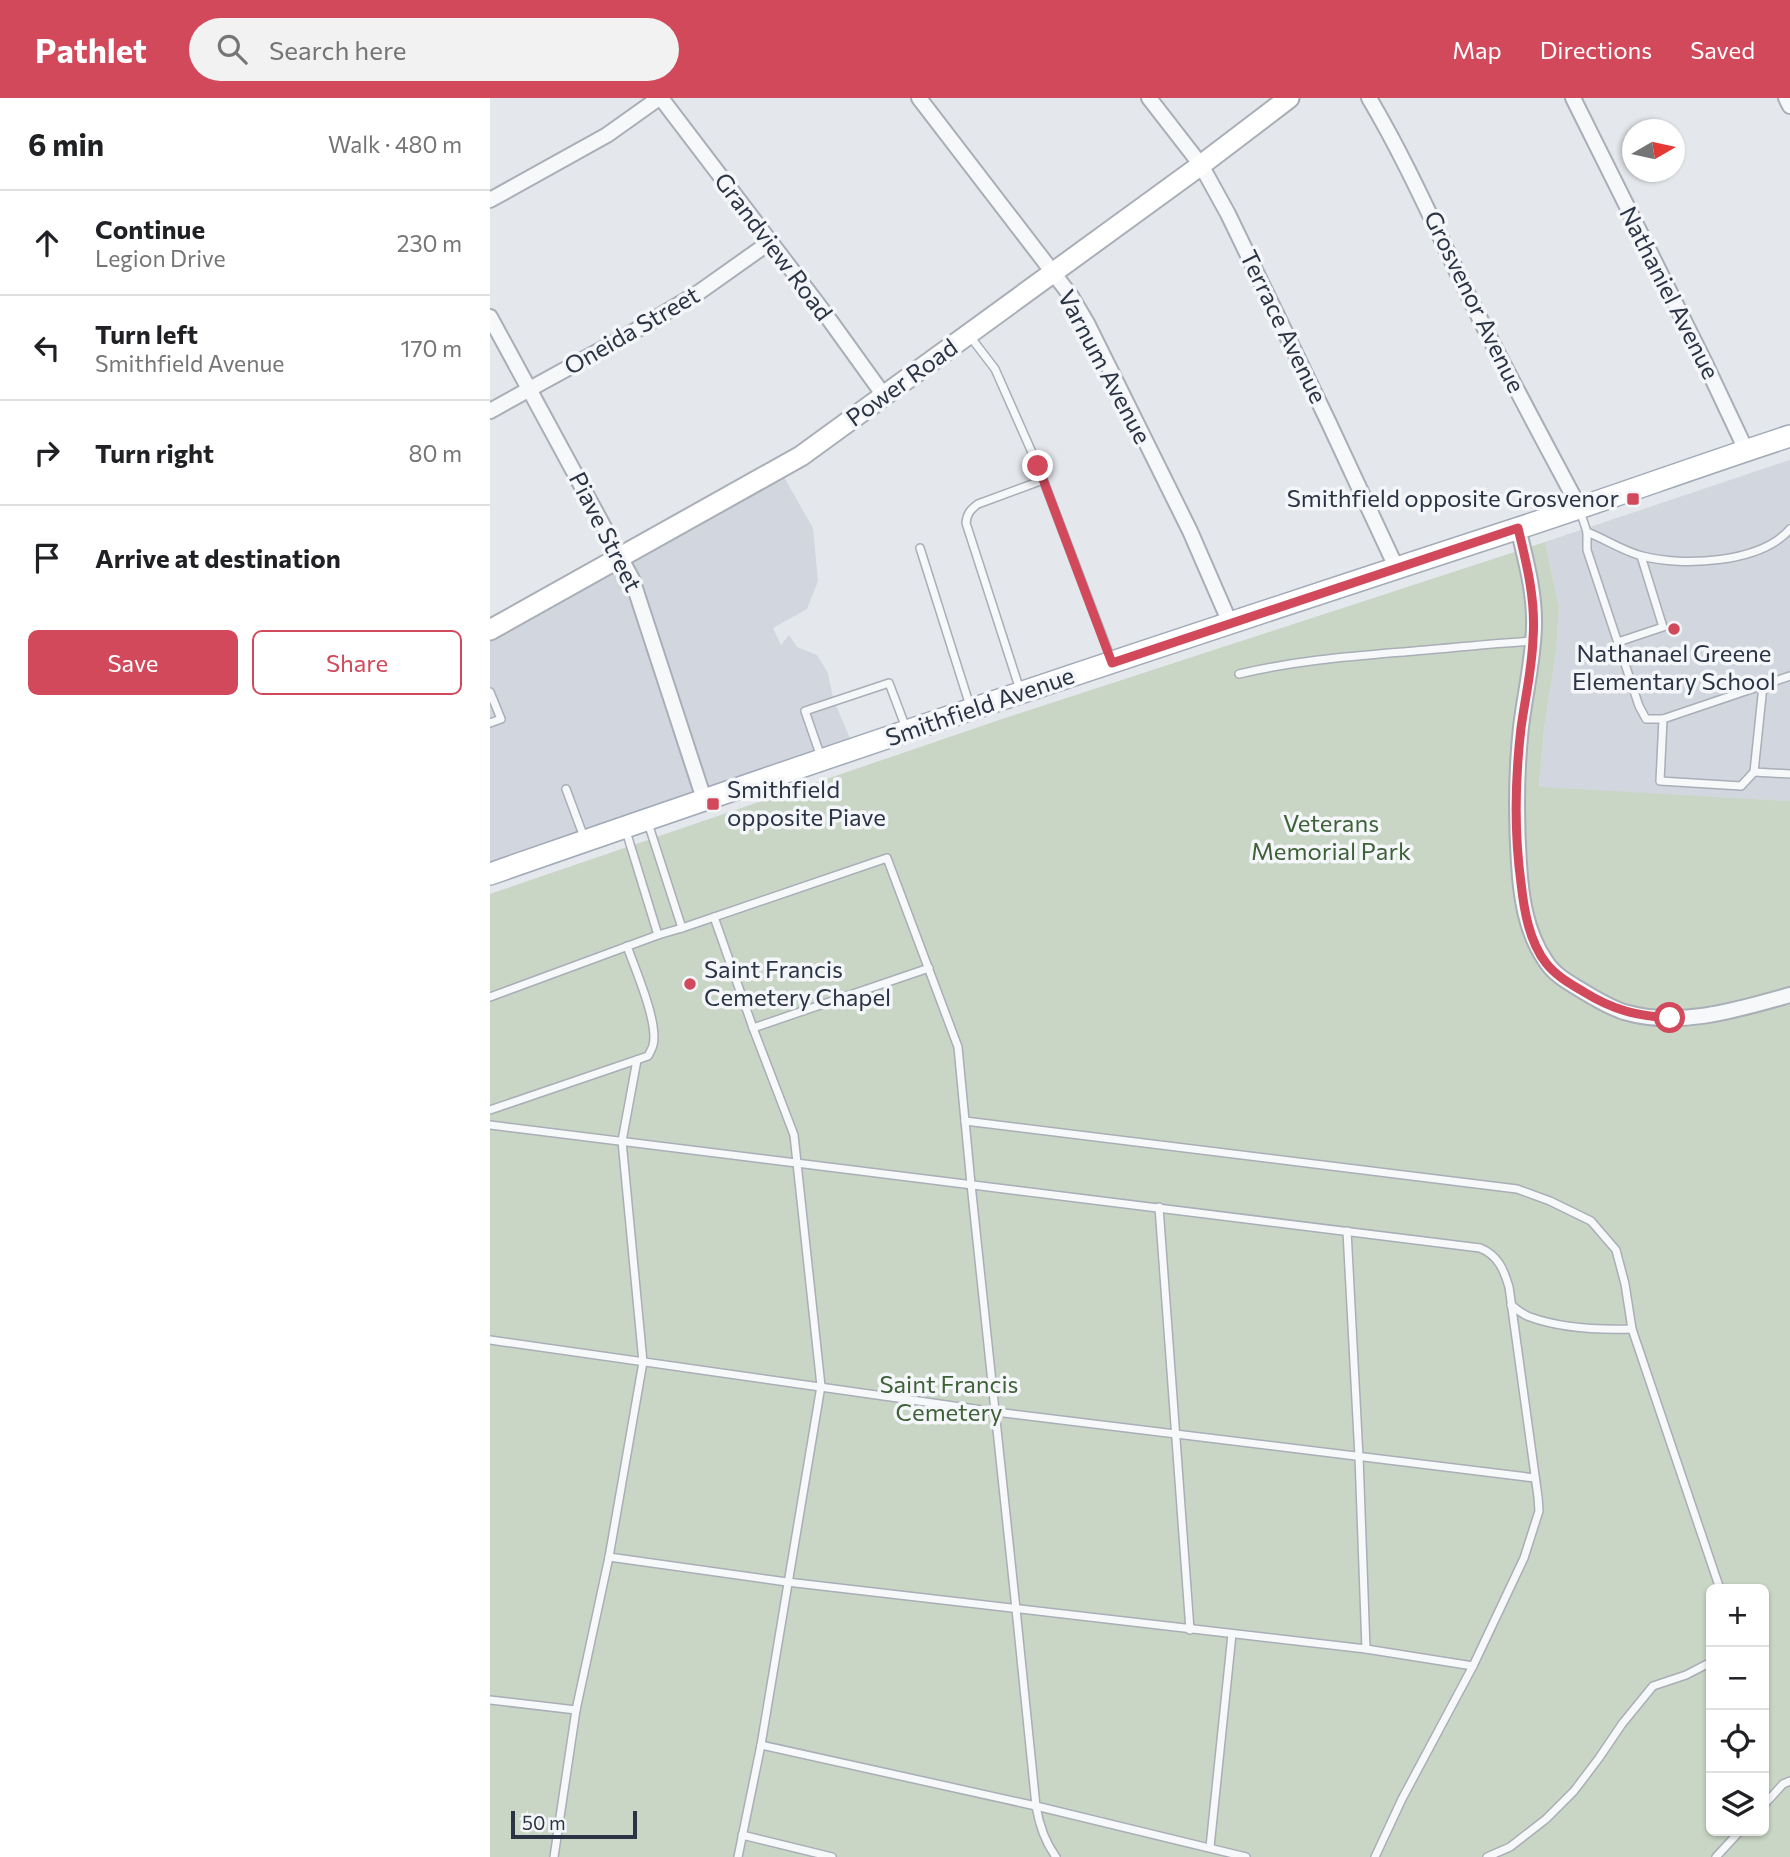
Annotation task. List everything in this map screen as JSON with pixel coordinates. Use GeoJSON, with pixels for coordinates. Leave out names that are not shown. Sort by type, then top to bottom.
{"type":"FeatureCollection","features":[{"type":"Feature","properties":{"kind":"main road","name":"Power Road"},"geometry":{"type":"LineString","coordinates":[[490,630],[785,466],[1053,274],[1289,98]]}},
{"type":"Feature","properties":{"kind":"main road","name":"Smithfield Avenue"},"geometry":{"type":"LineString","coordinates":[[490,873],[1790,436]]}},
{"type":"Feature","properties":{"kind":"street"},"geometry":{"type":"LineString","coordinates":[[490,200],[607,135],[660,98]]}},
{"type":"Feature","properties":{"kind":"street","name":"Grandview Road"},"geometry":{"type":"LineString","coordinates":[[660,98],[826,315],[884,397]]}},
{"type":"Feature","properties":{"kind":"street","name":"Varnum Avenue"},"geometry":{"type":"LineString","coordinates":[[919,98],[1071,296],[1087,323],[1189,531],[1230,623]]}},
{"type":"Feature","properties":{"kind":"street","name":"Terrace Avenue"},"geometry":{"type":"LineString","coordinates":[[1149,98],[1201,165],[1228,214],[1396,567]]}},
{"type":"Feature","properties":{"kind":"street","name":"Grosvenor Avenue"},"geometry":{"type":"LineString","coordinates":[[1369,98],[1391,134],[1477,312],[1579,508]]}},
{"type":"Feature","properties":{"kind":"street","name":"Nathaniel Avenue"},"geometry":{"type":"LineString","coordinates":[[1573,98],[1746,450]]}},
{"type":"Feature","properties":{"kind":"street"},"geometry":{"type":"LineString","coordinates":[[1786,98],[1790,106]]}},
{"type":"Feature","properties":{"kind":"street","name":"Oneida Street"},"geometry":{"type":"LineString","coordinates":[[490,411],[698,293],[770,242]]}},
{"type":"Feature","properties":{"kind":"street","name":"Piave Street"},"geometry":{"type":"LineString","coordinates":[[490,317],[632,579],[704,799]]}},
{"type":"Feature","properties":{"kind":"street"},"geometry":{"type":"LineString","coordinates":[[1518,528],[1532,591],[1533,641],[1521,728],[1516,816],[1524,910],[1533,939],[1545,962],[1556,973],[1593,998],[1621,1011],[1645,1016],[1700,1016],[1732,1011],[1790,995]]}},
{"type":"Feature","properties":{"kind":"lane"},"geometry":{"type":"LineString","coordinates":[[968,334],[995,369],[1044,480],[1112,663]]}},
{"type":"Feature","properties":{"kind":"lane"},"geometry":{"type":"LineString","coordinates":[[1021,693],[966,517],[978,504],[1044,480]]}},
{"type":"Feature","properties":{"kind":"lane"},"geometry":{"type":"LineString","coordinates":[[1579,508],[1587,531],[1587,550],[1639,706],[1646,719],[1663,719],[1790,676]]}},
{"type":"Feature","properties":{"kind":"lane"},"geometry":{"type":"LineString","coordinates":[[1587,531],[1641,556],[1686,562],[1747,555],[1782,538],[1790,529]]}},
{"type":"Feature","properties":{"kind":"lane"},"geometry":{"type":"LineString","coordinates":[[920,548],[971,710]]}},
{"type":"Feature","properties":{"kind":"lane"},"geometry":{"type":"LineString","coordinates":[[1618,642],[1663,627],[1641,556]]}},
{"type":"Feature","properties":{"kind":"lane"},"geometry":{"type":"LineString","coordinates":[[1239,674],[1302,662],[1482,643],[1533,641]]}},
{"type":"Feature","properties":{"kind":"lane"},"geometry":{"type":"LineString","coordinates":[[822,760],[805,711],[889,683],[908,732]]}},
{"type":"Feature","properties":{"kind":"lane"},"geometry":{"type":"LineString","coordinates":[[1663,719],[1660,781],[1741,786],[1754,772],[1763,685]]}},
{"type":"Feature","properties":{"kind":"lane"},"geometry":{"type":"LineString","coordinates":[[490,692],[501,719],[490,723]]}},
{"type":"Feature","properties":{"kind":"lane"},"geometry":{"type":"LineString","coordinates":[[1754,772],[1790,774]]}},
{"type":"Feature","properties":{"kind":"lane"},"geometry":{"type":"LineString","coordinates":[[566,789],[585,841]]}},
{"type":"Feature","properties":{"kind":"lane"},"geometry":{"type":"LineString","coordinates":[[647,819],[682,928]]}},
{"type":"Feature","properties":{"kind":"lane"},"geometry":{"type":"LineString","coordinates":[[625,827],[658,934]]}},
{"type":"Feature","properties":{"kind":"lane"},"geometry":{"type":"LineString","coordinates":[[490,997],[658,934],[887,858],[958,1047],[1036,1806],[1038,1822],[1056,1857]]}},
{"type":"Feature","properties":{"kind":"lane"},"geometry":{"type":"LineString","coordinates":[[714,917],[794,1135],[821,1386],[761,1745],[738,1857]]}},
{"type":"Feature","properties":{"kind":"lane"},"geometry":{"type":"LineString","coordinates":[[490,1110],[648,1056],[653,1046],[654,1031],[627,946]]}},
{"type":"Feature","properties":{"kind":"lane"},"geometry":{"type":"LineString","coordinates":[[754,1028],[929,968]]}},
{"type":"Feature","properties":{"kind":"lane"},"geometry":{"type":"LineString","coordinates":[[554,1857],[576,1710],[609,1557],[643,1362],[622,1141],[637,1060]]}},
{"type":"Feature","properties":{"kind":"lane"},"geometry":{"type":"LineString","coordinates":[[965,1121],[1517,1189],[1591,1221],[1616,1250],[1632,1329],[1718,1584]]}},
{"type":"Feature","properties":{"kind":"lane"},"geometry":{"type":"LineString","coordinates":[[490,1125],[1159,1207],[1480,1248],[1490,1252],[1505,1273],[1539,1511],[1524,1558],[1473,1666],[1375,1857]]}},
{"type":"Feature","properties":{"kind":"lane"},"geometry":{"type":"LineString","coordinates":[[1159,1207],[1190,1630]]}},
{"type":"Feature","properties":{"kind":"lane"},"geometry":{"type":"LineString","coordinates":[[1347,1231],[1366,1649]]}},
{"type":"Feature","properties":{"kind":"lane"},"geometry":{"type":"LineString","coordinates":[[1511,1305],[1528,1317],[1556,1324],[1604,1330],[1632,1329]]}},
{"type":"Feature","properties":{"kind":"lane"},"geometry":{"type":"LineString","coordinates":[[490,1340],[996,1412],[1535,1478]]}},
{"type":"Feature","properties":{"kind":"lane"},"geometry":{"type":"LineString","coordinates":[[609,1557],[787,1582],[1366,1649],[1473,1666]]}},
{"type":"Feature","properties":{"kind":"lane"},"geometry":{"type":"LineString","coordinates":[[1210,1847],[1232,1634]]}},
{"type":"Feature","properties":{"kind":"lane"},"geometry":{"type":"LineString","coordinates":[[1487,1857],[1510,1847],[1546,1819],[1574,1791],[1653,1686],[1686,1675],[1706,1665]]}},
{"type":"Feature","properties":{"kind":"lane"},"geometry":{"type":"LineString","coordinates":[[490,1700],[576,1710]]}},
{"type":"Feature","properties":{"kind":"lane"},"geometry":{"type":"LineString","coordinates":[[761,1745],[1036,1806],[1247,1857]]}},
{"type":"Feature","properties":{"kind":"lane"},"geometry":{"type":"LineString","coordinates":[[1769,1799],[1783,1784],[1790,1781]]}},
{"type":"Feature","properties":{"kind":"lane"},"geometry":{"type":"LineString","coordinates":[[742,1835],[832,1857]]}},
{"type":"Feature","properties":{"kind":"lane"},"geometry":{"type":"LineString","coordinates":[[1716,1857],[1735,1836]]}},
{"type":"Feature","properties":{"kind":"shaded area","name":"Nathanael Greene Elementary School"},"geometry":{"type":"Polygon","coordinates":[[[1790,460],[1790,801],[1539,788],[1559,607],[1545,542],[1790,460]]]}},
{"type":"Feature","properties":{"kind":"shaded area"},"geometry":{"type":"Polygon","coordinates":[[[781,472],[813,528],[818,581],[807,609],[773,628],[781,645],[789,635],[797,647],[817,655],[828,673],[833,698],[854,748],[490,873],[490,630],[781,472]]]}},
{"type":"Feature","properties":{"kind":"green space","name":"Saint Francis Cemetery"},"geometry":{"type":"Polygon","coordinates":[[[1545,542],[1559,607],[1539,787],[1790,801],[1790,1857],[490,1857],[490,894],[1005,718],[1545,542]]]}},
{"type":"Feature","properties":{"kind":"place","name":"Smithfield opposite Grosvenor"},"geometry":{"type":"Point","coordinates":[1633,499]}},
{"type":"Feature","properties":{"kind":"place","name":"Nathanael Greene Elementary School"},"geometry":{"type":"Point","coordinates":[1674,629]}},
{"type":"Feature","properties":{"kind":"place","name":"Smithfield opposite Piave"},"geometry":{"type":"Point","coordinates":[713,804]}},
{"type":"Feature","properties":{"kind":"place","name":"Saint Francis Cemetery Chapel"},"geometry":{"type":"Point","coordinates":[690,984]}},
{"type":"Feature","properties":{"kind":"route"},"geometry":{"type":"LineString","coordinates":[[1038,466],[1112,663],[1518,528],[1532,591],[1534,623],[1517,771],[1516,816],[1524,910],[1533,939],[1545,962],[1568,982],[1621,1011],[1670,1018]]}},
{"type":"Feature","properties":{"kind":"park label","name":"Veterans Memorial Park"},"geometry":{"type":"Point","coordinates":[1331,838]}}]}
